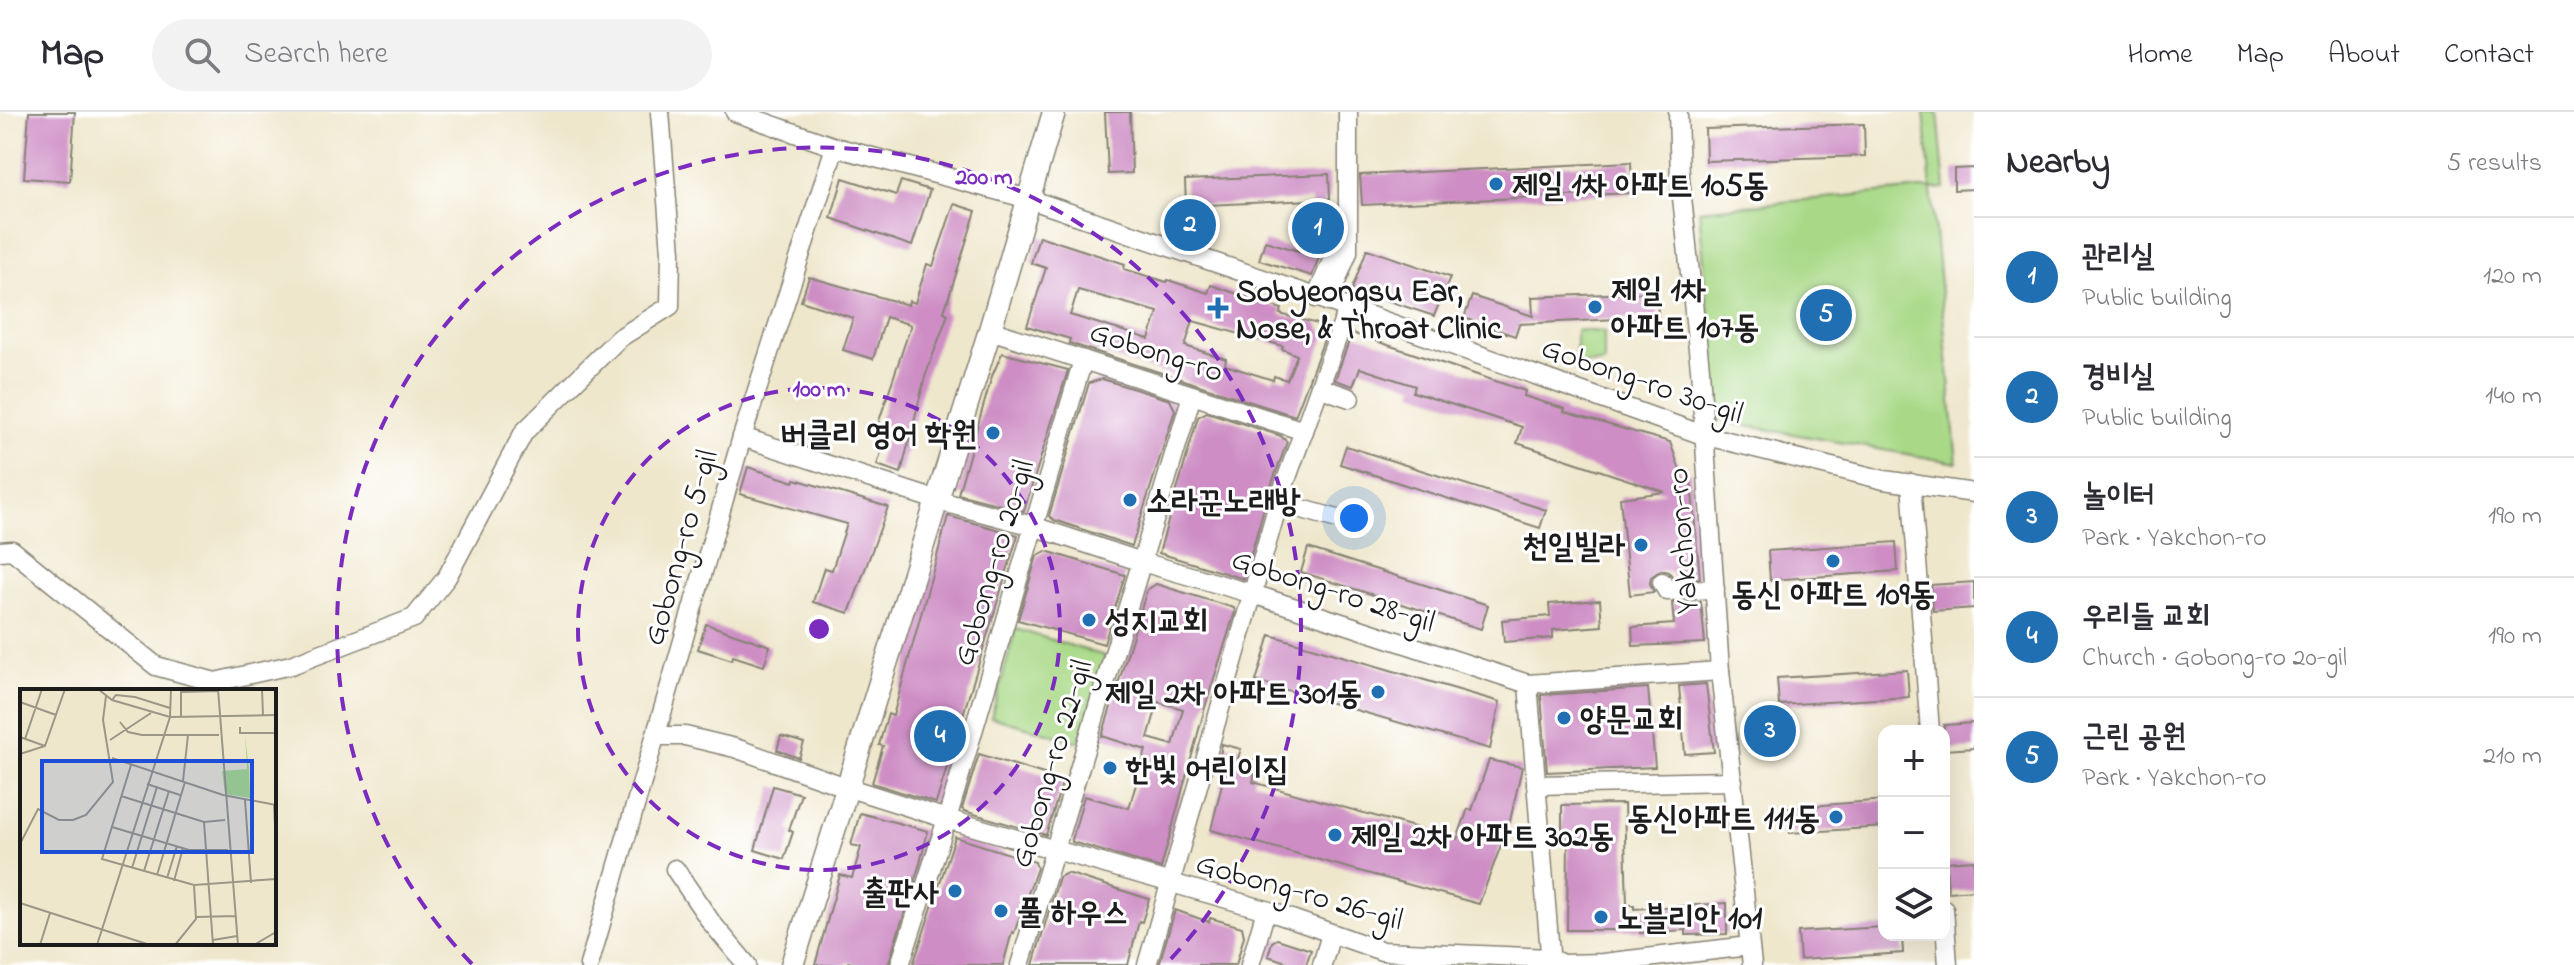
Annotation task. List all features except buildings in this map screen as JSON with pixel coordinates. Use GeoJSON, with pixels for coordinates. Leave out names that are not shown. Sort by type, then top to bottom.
{"type":"FeatureCollection","features":[{"type":"Feature","properties":{"kind":"street"},"geometry":{"type":"LineString","coordinates":[[0,551],[12,550],[156,666],[215,682],[291,665],[414,618],[447,577],[524,432],[618,339],[670,306],[671,252],[660,112]]}},
{"type":"Feature","properties":{"kind":"street"},"geometry":{"type":"LineString","coordinates":[[735,112],[835,147],[1029,199]]}},
{"type":"Feature","properties":{"kind":"street"},"geometry":{"type":"LineString","coordinates":[[792,965],[990,330],[1054,112]]}},
{"type":"Feature","properties":{"kind":"street"},"geometry":{"type":"LineString","coordinates":[[1322,300],[1338,246],[1348,238],[1348,112]]}},
{"type":"Feature","properties":{"kind":"street","name":"Yakchon-ro"},"geometry":{"type":"LineString","coordinates":[[1678,112],[1680,178],[1700,369],[1720,671],[1750,956]]}},
{"type":"Feature","properties":{"kind":"street","name":"Gobong-ro 5-gil"},"geometry":{"type":"LineString","coordinates":[[589,965],[742,437],[835,147]]}},
{"type":"Feature","properties":{"kind":"street","name":"Gobong-ro 30-gil"},"geometry":{"type":"LineString","coordinates":[[1029,199],[1348,308],[1703,435],[1884,480],[1974,493]]}},
{"type":"Feature","properties":{"kind":"street"},"geometry":{"type":"LineString","coordinates":[[1147,965],[1280,497],[1348,308]]}},
{"type":"Feature","properties":{"kind":"street","name":"Gobong-ro"},"geometry":{"type":"LineString","coordinates":[[990,330],[1304,431]]}},
{"type":"Feature","properties":{"kind":"street","name":"Gobong-ro 20-gil"},"geometry":{"type":"LineString","coordinates":[[900,965],[947,819],[1083,360]]}},
{"type":"Feature","properties":{"kind":"street"},"geometry":{"type":"LineString","coordinates":[[1321,388],[1350,398]]}},
{"type":"Feature","properties":{"kind":"street","name":"Gobong-ro 22-gil"},"geometry":{"type":"LineString","coordinates":[[1020,965],[1192,395]]}},
{"type":"Feature","properties":{"kind":"street"},"geometry":{"type":"LineString","coordinates":[[742,437],[936,500]]}},
{"type":"Feature","properties":{"kind":"street"},"geometry":{"type":"LineString","coordinates":[[1911,483],[1930,725]]}},
{"type":"Feature","properties":{"kind":"street"},"geometry":{"type":"LineString","coordinates":[[1280,497],[1288,505],[1341,520]]}},
{"type":"Feature","properties":{"kind":"street","name":"Gobong-ro 28-gil"},"geometry":{"type":"LineString","coordinates":[[936,500],[1033,526],[1253,594],[1528,684],[1720,671]]}},
{"type":"Feature","properties":{"kind":"street"},"geometry":{"type":"LineString","coordinates":[[1662,582],[1667,591],[1715,589]]}},
{"type":"Feature","properties":{"kind":"street"},"geometry":{"type":"LineString","coordinates":[[1528,684],[1550,961]]}},
{"type":"Feature","properties":{"kind":"street"},"geometry":{"type":"LineString","coordinates":[[656,736],[685,736],[735,748],[846,787]]}},
{"type":"Feature","properties":{"kind":"street"},"geometry":{"type":"LineString","coordinates":[[1536,785],[1733,781]]}},
{"type":"Feature","properties":{"kind":"street","name":"Gobong-ro 26-gil"},"geometry":{"type":"LineString","coordinates":[[846,787],[1266,910],[1382,951],[1562,964],[1750,956]]}},
{"type":"Feature","properties":{"kind":"street"},"geometry":{"type":"LineString","coordinates":[[675,869],[711,922],[747,965]]}},
{"type":"Feature","properties":{"kind":"street"},"geometry":{"type":"LineString","coordinates":[[1250,965],[1266,910]]}},
{"type":"Feature","properties":{"kind":"street"},"geometry":{"type":"LineString","coordinates":[[1322,965],[1331,934]]}},
{"type":"Feature","properties":{"kind":"street"},"geometry":{"type":"LineString","coordinates":[[1946,941],[1948,965]]}},
{"type":"Feature","properties":{"kind":"green space"},"geometry":{"type":"Polygon","coordinates":[[[1924,112],[1938,112],[1945,188],[1931,189],[1957,463],[1719,421],[1699,210],[1931,188],[1924,112]]]}},
{"type":"Feature","properties":{"kind":"green space"},"geometry":{"type":"Polygon","coordinates":[[[1576,330],[1604,332],[1604,363],[1576,364],[1576,330]]]}},
{"type":"Feature","properties":{"kind":"green space"},"geometry":{"type":"Polygon","coordinates":[[[1016,629],[1105,656],[1079,742],[991,717],[1016,629]]]}},
{"type":"Feature","properties":{"kind":"green space"},"geometry":{"type":"Polygon","coordinates":[[[1779,706],[1783,754],[1761,756],[1757,707],[1779,706]]]}},
{"type":"Feature","properties":{"kind":"place","name":"제일 1차 아파트 105동"},"geometry":{"type":"Point","coordinates":[1496,184]}},
{"type":"Feature","properties":{"kind":"place","name":"경비실"},"geometry":{"type":"Point","coordinates":[1190,225]}},
{"type":"Feature","properties":{"kind":"place","name":"관리실"},"geometry":{"type":"Point","coordinates":[1318,228]}},
{"type":"Feature","properties":{"kind":"place","name":"제일 1차 아파트 107동"},"geometry":{"type":"Point","coordinates":[1595,307]}},
{"type":"Feature","properties":{"kind":"place","name":"Sobyeongsu Ear, Nose, & Throat Clinic"},"geometry":{"type":"Point","coordinates":[1218,308]}},
{"type":"Feature","properties":{"kind":"place","name":"근린 공원"},"geometry":{"type":"Point","coordinates":[1826,315]}},
{"type":"Feature","properties":{"kind":"place","name":"버클리 영어 학원"},"geometry":{"type":"Point","coordinates":[993,433]}},
{"type":"Feature","properties":{"kind":"place","name":"소라꾼노래방"},"geometry":{"type":"Point","coordinates":[1130,500]}},
{"type":"Feature","properties":{"kind":"place","name":"천일빌라"},"geometry":{"type":"Point","coordinates":[1641,545]}},
{"type":"Feature","properties":{"kind":"place","name":"동신 아파트 109동"},"geometry":{"type":"Point","coordinates":[1833,561]}},
{"type":"Feature","properties":{"kind":"place","name":"성지교회"},"geometry":{"type":"Point","coordinates":[1089,620]}},
{"type":"Feature","properties":{"kind":"place","name":"제일 2차 아파트 301동"},"geometry":{"type":"Point","coordinates":[1378,692]}},
{"type":"Feature","properties":{"kind":"place","name":"양문교회"},"geometry":{"type":"Point","coordinates":[1564,718]}},
{"type":"Feature","properties":{"kind":"place","name":"놀이터"},"geometry":{"type":"Point","coordinates":[1770,731]}},
{"type":"Feature","properties":{"kind":"place","name":"우리들 교회"},"geometry":{"type":"Point","coordinates":[940,736]}},
{"type":"Feature","properties":{"kind":"place","name":"한빛 어린이집"},"geometry":{"type":"Point","coordinates":[1110,768]}},
{"type":"Feature","properties":{"kind":"place","name":"동신아파트 111동"},"geometry":{"type":"Point","coordinates":[1836,817]}},
{"type":"Feature","properties":{"kind":"place","name":"제일 2차 아파트 302동"},"geometry":{"type":"Point","coordinates":[1335,835]}},
{"type":"Feature","properties":{"kind":"place","name":"출판사"},"geometry":{"type":"Point","coordinates":[955,891]}},
{"type":"Feature","properties":{"kind":"place","name":"풀 하우스"},"geometry":{"type":"Point","coordinates":[1001,911]}},
{"type":"Feature","properties":{"kind":"place","name":"노블리안 101"},"geometry":{"type":"Point","coordinates":[1601,917]}}]}
